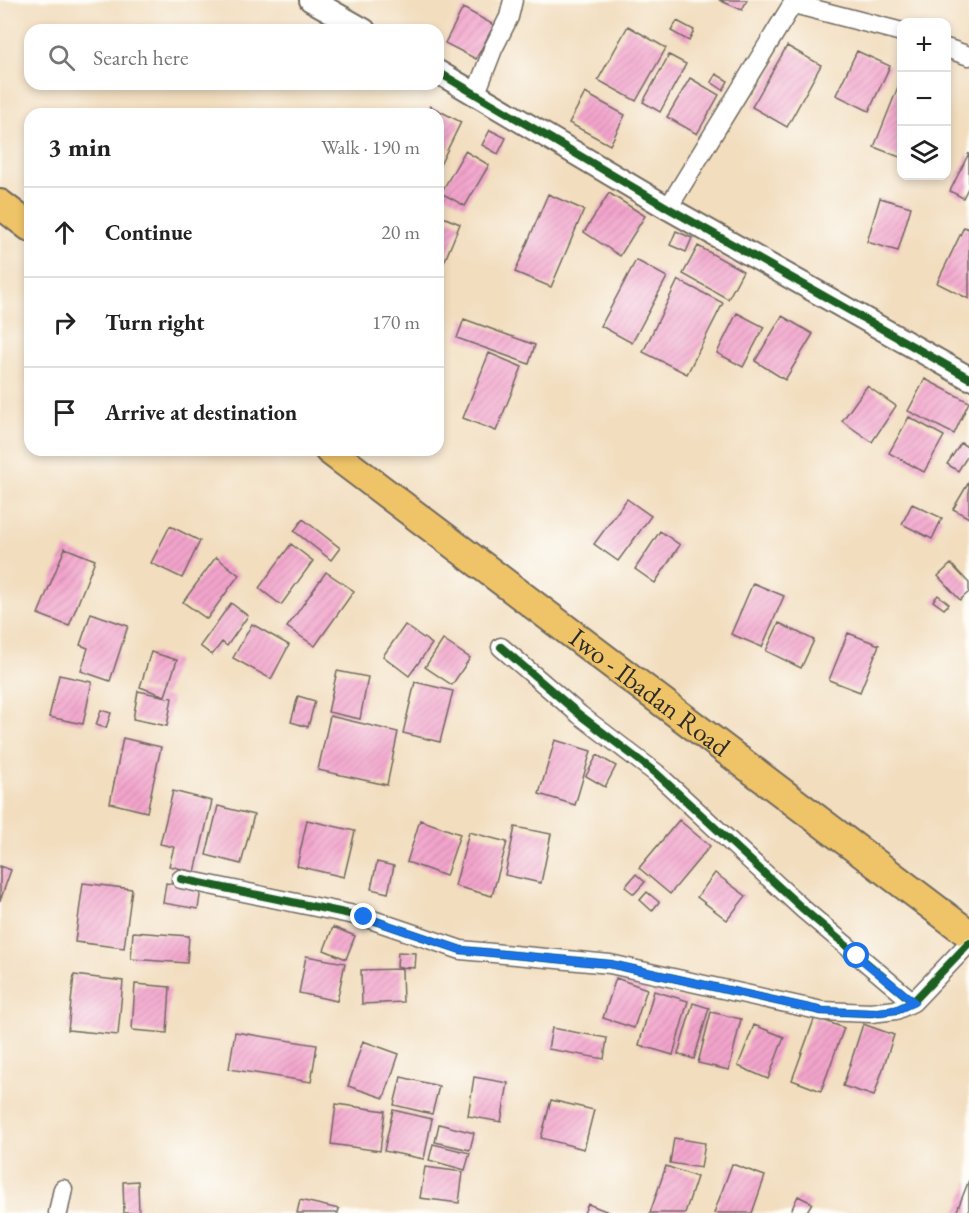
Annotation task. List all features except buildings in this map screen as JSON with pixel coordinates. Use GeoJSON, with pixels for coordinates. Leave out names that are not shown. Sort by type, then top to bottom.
{"type":"FeatureCollection","features":[{"type":"Feature","properties":{"kind":"main road"},"geometry":{"type":"LineString","coordinates":[[0,204],[24,222]]}},
{"type":"Feature","properties":{"kind":"main road","name":"Iwo - Ibadan Road"},"geometry":{"type":"LineString","coordinates":[[337,456],[969,934]]}},
{"type":"Feature","properties":{"kind":"street"},"geometry":{"type":"LineString","coordinates":[[310,0],[353,24]]}},
{"type":"Feature","properties":{"kind":"street"},"geometry":{"type":"LineString","coordinates":[[476,93],[493,49],[509,17],[513,0]]}},
{"type":"Feature","properties":{"kind":"street"},"geometry":{"type":"LineString","coordinates":[[668,208],[795,2],[897,31]]}},
{"type":"Feature","properties":{"kind":"street"},"geometry":{"type":"LineString","coordinates":[[951,50],[969,56]]}},
{"type":"Feature","properties":{"kind":"street"},"geometry":{"type":"LineString","coordinates":[[444,75],[668,208],[969,378]]}},
{"type":"Feature","properties":{"kind":"street"},"geometry":{"type":"LineString","coordinates":[[501,647],[580,716],[656,773],[803,909],[914,1002]]}},
{"type":"Feature","properties":{"kind":"street"},"geometry":{"type":"LineString","coordinates":[[181,879],[364,917],[461,950],[610,964],[822,1011],[871,1013],[896,1010],[914,1002],[969,943]]}},
{"type":"Feature","properties":{"kind":"street"},"geometry":{"type":"LineString","coordinates":[[58,1213],[63,1189]]}},
{"type":"Feature","properties":{"kind":"cycle path"},"geometry":{"type":"LineString","coordinates":[[444,76],[668,208],[969,378]]}},
{"type":"Feature","properties":{"kind":"cycle path"},"geometry":{"type":"LineString","coordinates":[[501,647],[580,715],[656,773],[803,909],[913,1002]]}},
{"type":"Feature","properties":{"kind":"cycle path"},"geometry":{"type":"LineString","coordinates":[[181,879],[364,917],[461,950],[610,964],[822,1011],[871,1013],[896,1010],[913,1002],[969,943]]}},
{"type":"Feature","properties":{"kind":"route"},"geometry":{"type":"LineString","coordinates":[[364,917],[461,950],[610,964],[822,1011],[871,1013],[896,1010],[914,1002],[857,956]]}}]}
